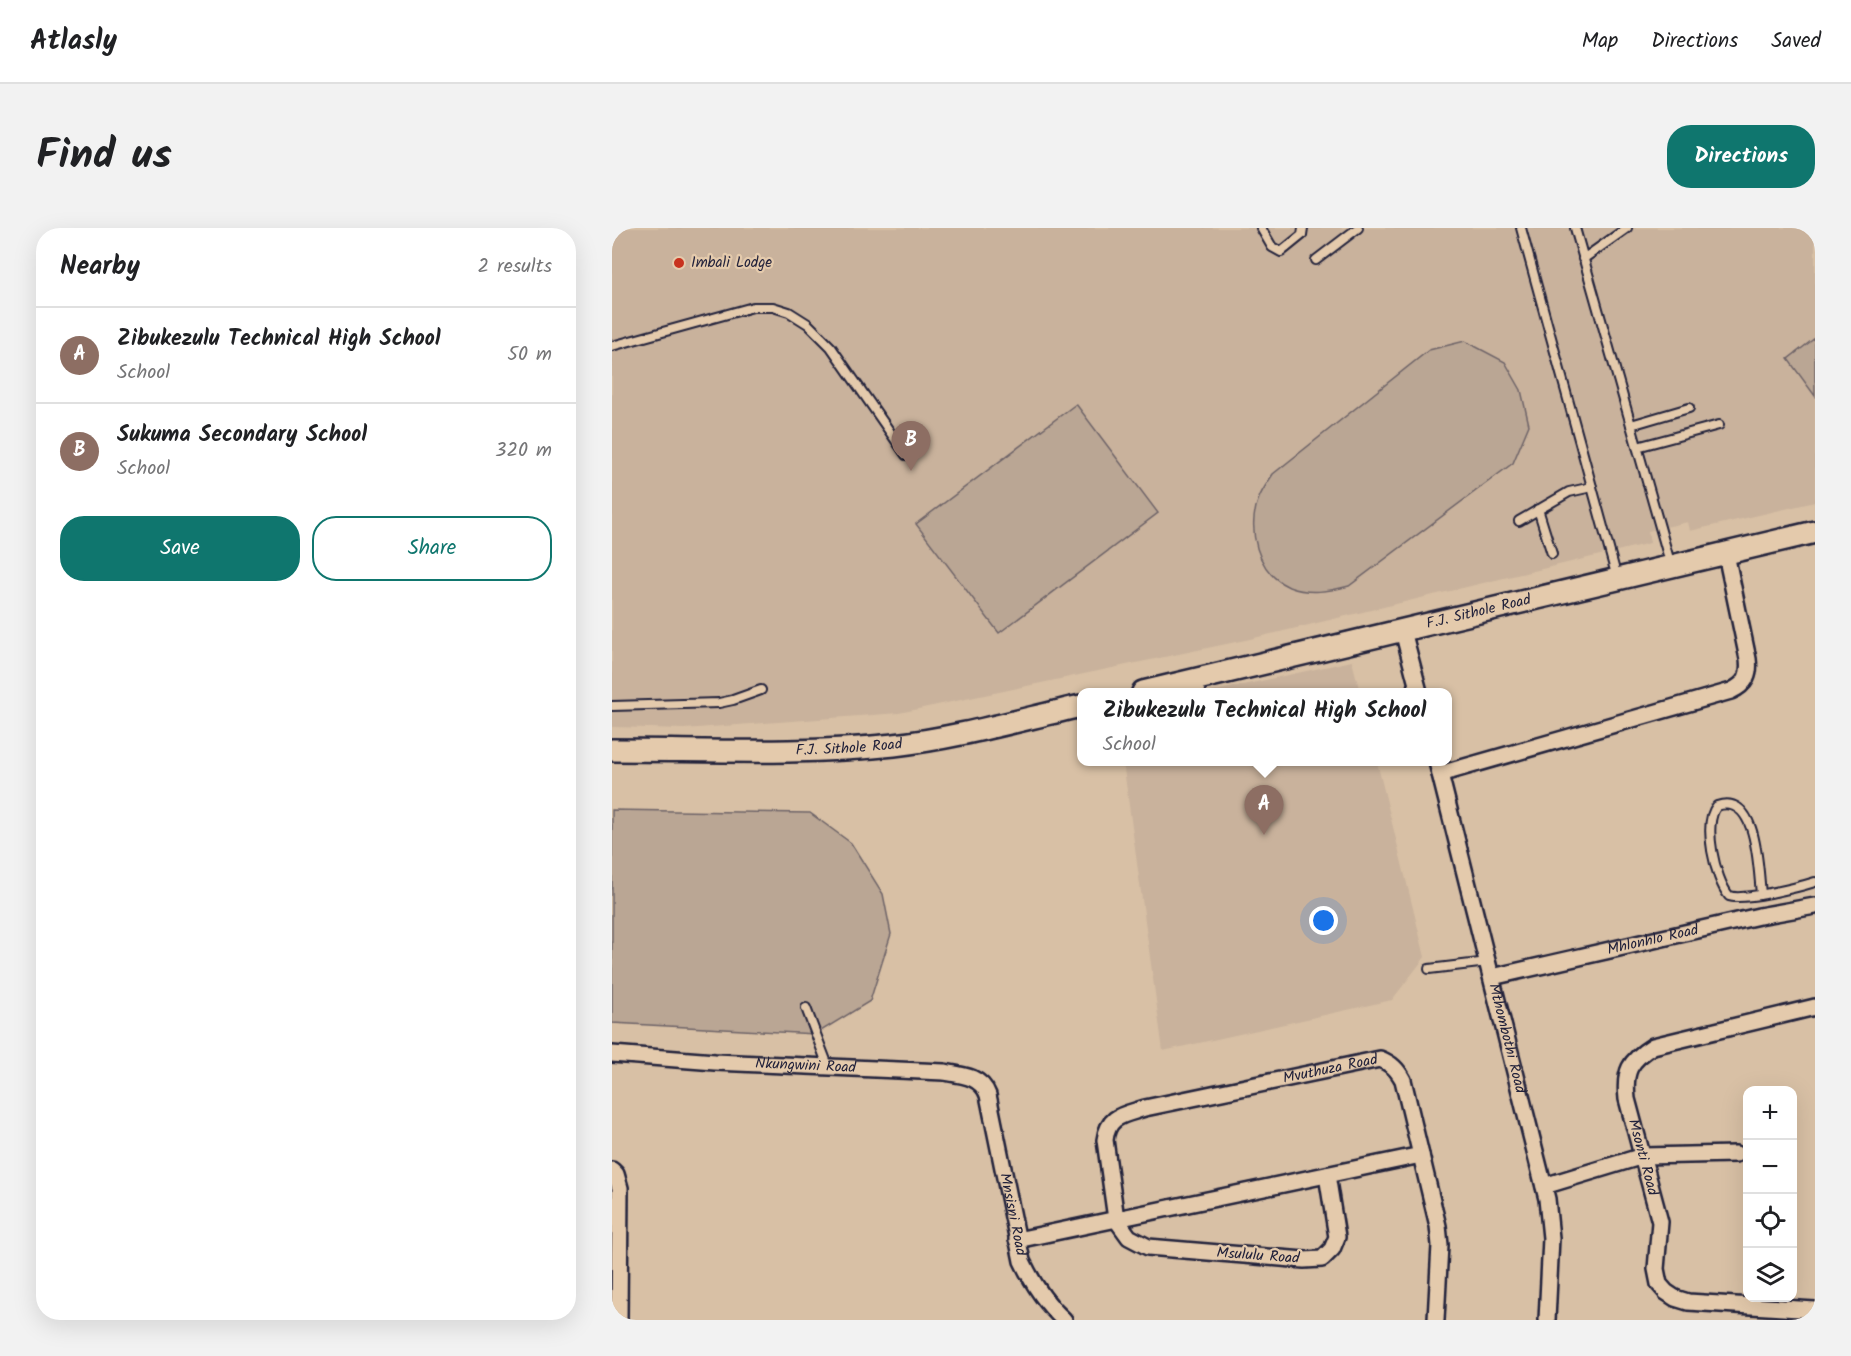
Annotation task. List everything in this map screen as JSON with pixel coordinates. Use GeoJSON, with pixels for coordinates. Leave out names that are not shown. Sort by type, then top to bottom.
{"type":"FeatureCollection","features":[{"type":"Feature","properties":{"kind":"street","name":"F.J. Sithole Road"},"geometry":{"type":"LineString","coordinates":[[1195,687],[1403,631],[1815,532]]}},
{"type":"Feature","properties":{"kind":"street"},"geometry":{"type":"LineString","coordinates":[[1452,764],[1731,691],[1741,686],[1749,670],[1748,659],[1726,554]]}},
{"type":"Feature","properties":{"kind":"street"},"geometry":{"type":"LineString","coordinates":[[1403,631],[1418,688]]}},
{"type":"Feature","properties":{"kind":"street","name":"F.J. Sithole Road"},"geometry":{"type":"LineString","coordinates":[[612,750],[787,751],[895,745],[1077,707]]}},
{"type":"Feature","properties":{"kind":"street","name":"Mthombothi Road"},"geometry":{"type":"LineString","coordinates":[[1438,768],[1547,1199],[1551,1238],[1547,1320]]}},
{"type":"Feature","properties":{"kind":"street","name":"Mhlonhlo Road"},"geometry":{"type":"LineString","coordinates":[[1490,970],[1815,906]]}},
{"type":"Feature","properties":{"kind":"street","name":"Msonti Road"},"geometry":{"type":"LineString","coordinates":[[1815,1007],[1653,1046],[1637,1056],[1628,1070],[1625,1082],[1627,1100],[1660,1222],[1656,1269],[1659,1284],[1675,1298],[1688,1302],[1793,1314],[1815,1310]]}},
{"type":"Feature","properties":{"kind":"street","name":"Nkungwini Road"},"geometry":{"type":"LineString","coordinates":[[612,1054],[829,1068],[944,1072],[974,1078],[983,1085],[988,1095]]}},
{"type":"Feature","properties":{"kind":"street","name":"Mvuthuza Road"},"geometry":{"type":"LineString","coordinates":[[1116,1220],[1105,1140],[1106,1128],[1118,1117],[1145,1108],[1380,1059],[1390,1063],[1398,1070],[1403,1080],[1438,1226],[1440,1245],[1436,1320]]}},
{"type":"Feature","properties":{"kind":"street","name":"Mnsisni Road"},"geometry":{"type":"LineString","coordinates":[[988,1095],[1022,1261],[1034,1286],[1064,1320]]}},
{"type":"Feature","properties":{"kind":"street"},"geometry":{"type":"LineString","coordinates":[[1544,1186],[1643,1156],[1736,1154]]}},
{"type":"Feature","properties":{"kind":"street"},"geometry":{"type":"LineString","coordinates":[[1017,1240],[1421,1155]]}},
{"type":"Feature","properties":{"kind":"street"},"geometry":{"type":"LineString","coordinates":[[612,1170],[616,1174],[620,1188],[616,1259],[619,1320]]}},
{"type":"Feature","properties":{"kind":"street","name":"Msululu Road"},"geometry":{"type":"LineString","coordinates":[[1116,1220],[1134,1242],[1156,1249],[1304,1260],[1322,1259],[1332,1250],[1337,1237],[1327,1175]]}},
{"type":"Feature","properties":{"kind":"lane"},"geometry":{"type":"LineString","coordinates":[[1261,228],[1272,247],[1281,252],[1302,235],[1303,228]]}},
{"type":"Feature","properties":{"kind":"lane"},"geometry":{"type":"LineString","coordinates":[[1316,261],[1358,228]]}},
{"type":"Feature","properties":{"kind":"lane"},"geometry":{"type":"LineString","coordinates":[[1521,228],[1617,580]]}},
{"type":"Feature","properties":{"kind":"lane"},"geometry":{"type":"LineString","coordinates":[[1575,228],[1671,567]]}},
{"type":"Feature","properties":{"kind":"lane"},"geometry":{"type":"LineString","coordinates":[[1583,259],[1626,228]]}},
{"type":"Feature","properties":{"kind":"lane"},"geometry":{"type":"LineString","coordinates":[[612,346],[753,307],[773,307],[789,312],[808,324],[831,347],[906,455]]}},
{"type":"Feature","properties":{"kind":"lane"},"geometry":{"type":"LineString","coordinates":[[1630,425],[1689,408]]}},
{"type":"Feature","properties":{"kind":"lane"},"geometry":{"type":"LineString","coordinates":[[1637,447],[1719,424]]}},
{"type":"Feature","properties":{"kind":"lane"},"geometry":{"type":"LineString","coordinates":[[1519,521],[1569,492],[1592,487]]}},
{"type":"Feature","properties":{"kind":"lane"},"geometry":{"type":"LineString","coordinates":[[1538,509],[1552,554]]}},
{"type":"Feature","properties":{"kind":"lane"},"geometry":{"type":"LineString","coordinates":[[612,706],[719,703],[761,690]]}},
{"type":"Feature","properties":{"kind":"lane"},"geometry":{"type":"LineString","coordinates":[[1761,894],[1750,824],[1744,813],[1737,807],[1730,804],[1717,806],[1712,811],[1710,831],[1719,878],[1725,891],[1733,898],[1761,894],[1815,882]]}},
{"type":"Feature","properties":{"kind":"lane"},"geometry":{"type":"LineString","coordinates":[[1429,969],[1490,970]]}},
{"type":"Feature","properties":{"kind":"lane"},"geometry":{"type":"LineString","coordinates":[[806,1008],[829,1068]]}},
{"type":"Feature","properties":{"kind":"shaded area"},"geometry":{"type":"Polygon","coordinates":[[[612,228],[1815,228],[1815,502],[1690,531],[1688,522],[1648,531],[1650,543],[1250,639],[899,713],[684,729],[612,727],[612,228]]]}},
{"type":"Feature","properties":{"kind":"shaded area"},"geometry":{"type":"Polygon","coordinates":[[[1815,338],[1815,396],[1788,359],[1815,338]]]}},
{"type":"Feature","properties":{"kind":"shaded area"},"geometry":{"type":"Polygon","coordinates":[[[1465,341],[1505,362],[1521,390],[1529,425],[1513,463],[1349,586],[1312,592],[1289,587],[1278,580],[1262,561],[1254,536],[1255,510],[1263,489],[1273,474],[1429,350],[1465,341]]]}},
{"type":"Feature","properties":{"kind":"shaded area"},"geometry":{"type":"Polygon","coordinates":[[[1076,404],[1158,513],[999,633],[916,524],[1076,404]]]}},
{"type":"Feature","properties":{"kind":"shaded area"},"geometry":{"type":"Polygon","coordinates":[[[1352,661],[1359,688],[1229,688],[1352,661]]]}},
{"type":"Feature","properties":{"kind":"shaded area"},"geometry":{"type":"Polygon","coordinates":[[[1124,766],[1378,766],[1425,957],[1392,1000],[1163,1051],[1124,766]]]}},
{"type":"Feature","properties":{"kind":"shaded area"},"geometry":{"type":"Polygon","coordinates":[[[612,810],[810,813],[851,843],[883,894],[891,934],[870,1001],[816,1034],[612,1023],[612,810]]]}},
{"type":"Feature","properties":{"kind":"place","name":"Imbali Lodge"},"geometry":{"type":"Point","coordinates":[679,263]}},
{"type":"Feature","properties":{"kind":"place","name":"Sukuma Secondary School"},"geometry":{"type":"Point","coordinates":[911,471]}},
{"type":"Feature","properties":{"kind":"place","name":"Zibukezulu Technical High School"},"geometry":{"type":"Point","coordinates":[1264,835]}}]}
